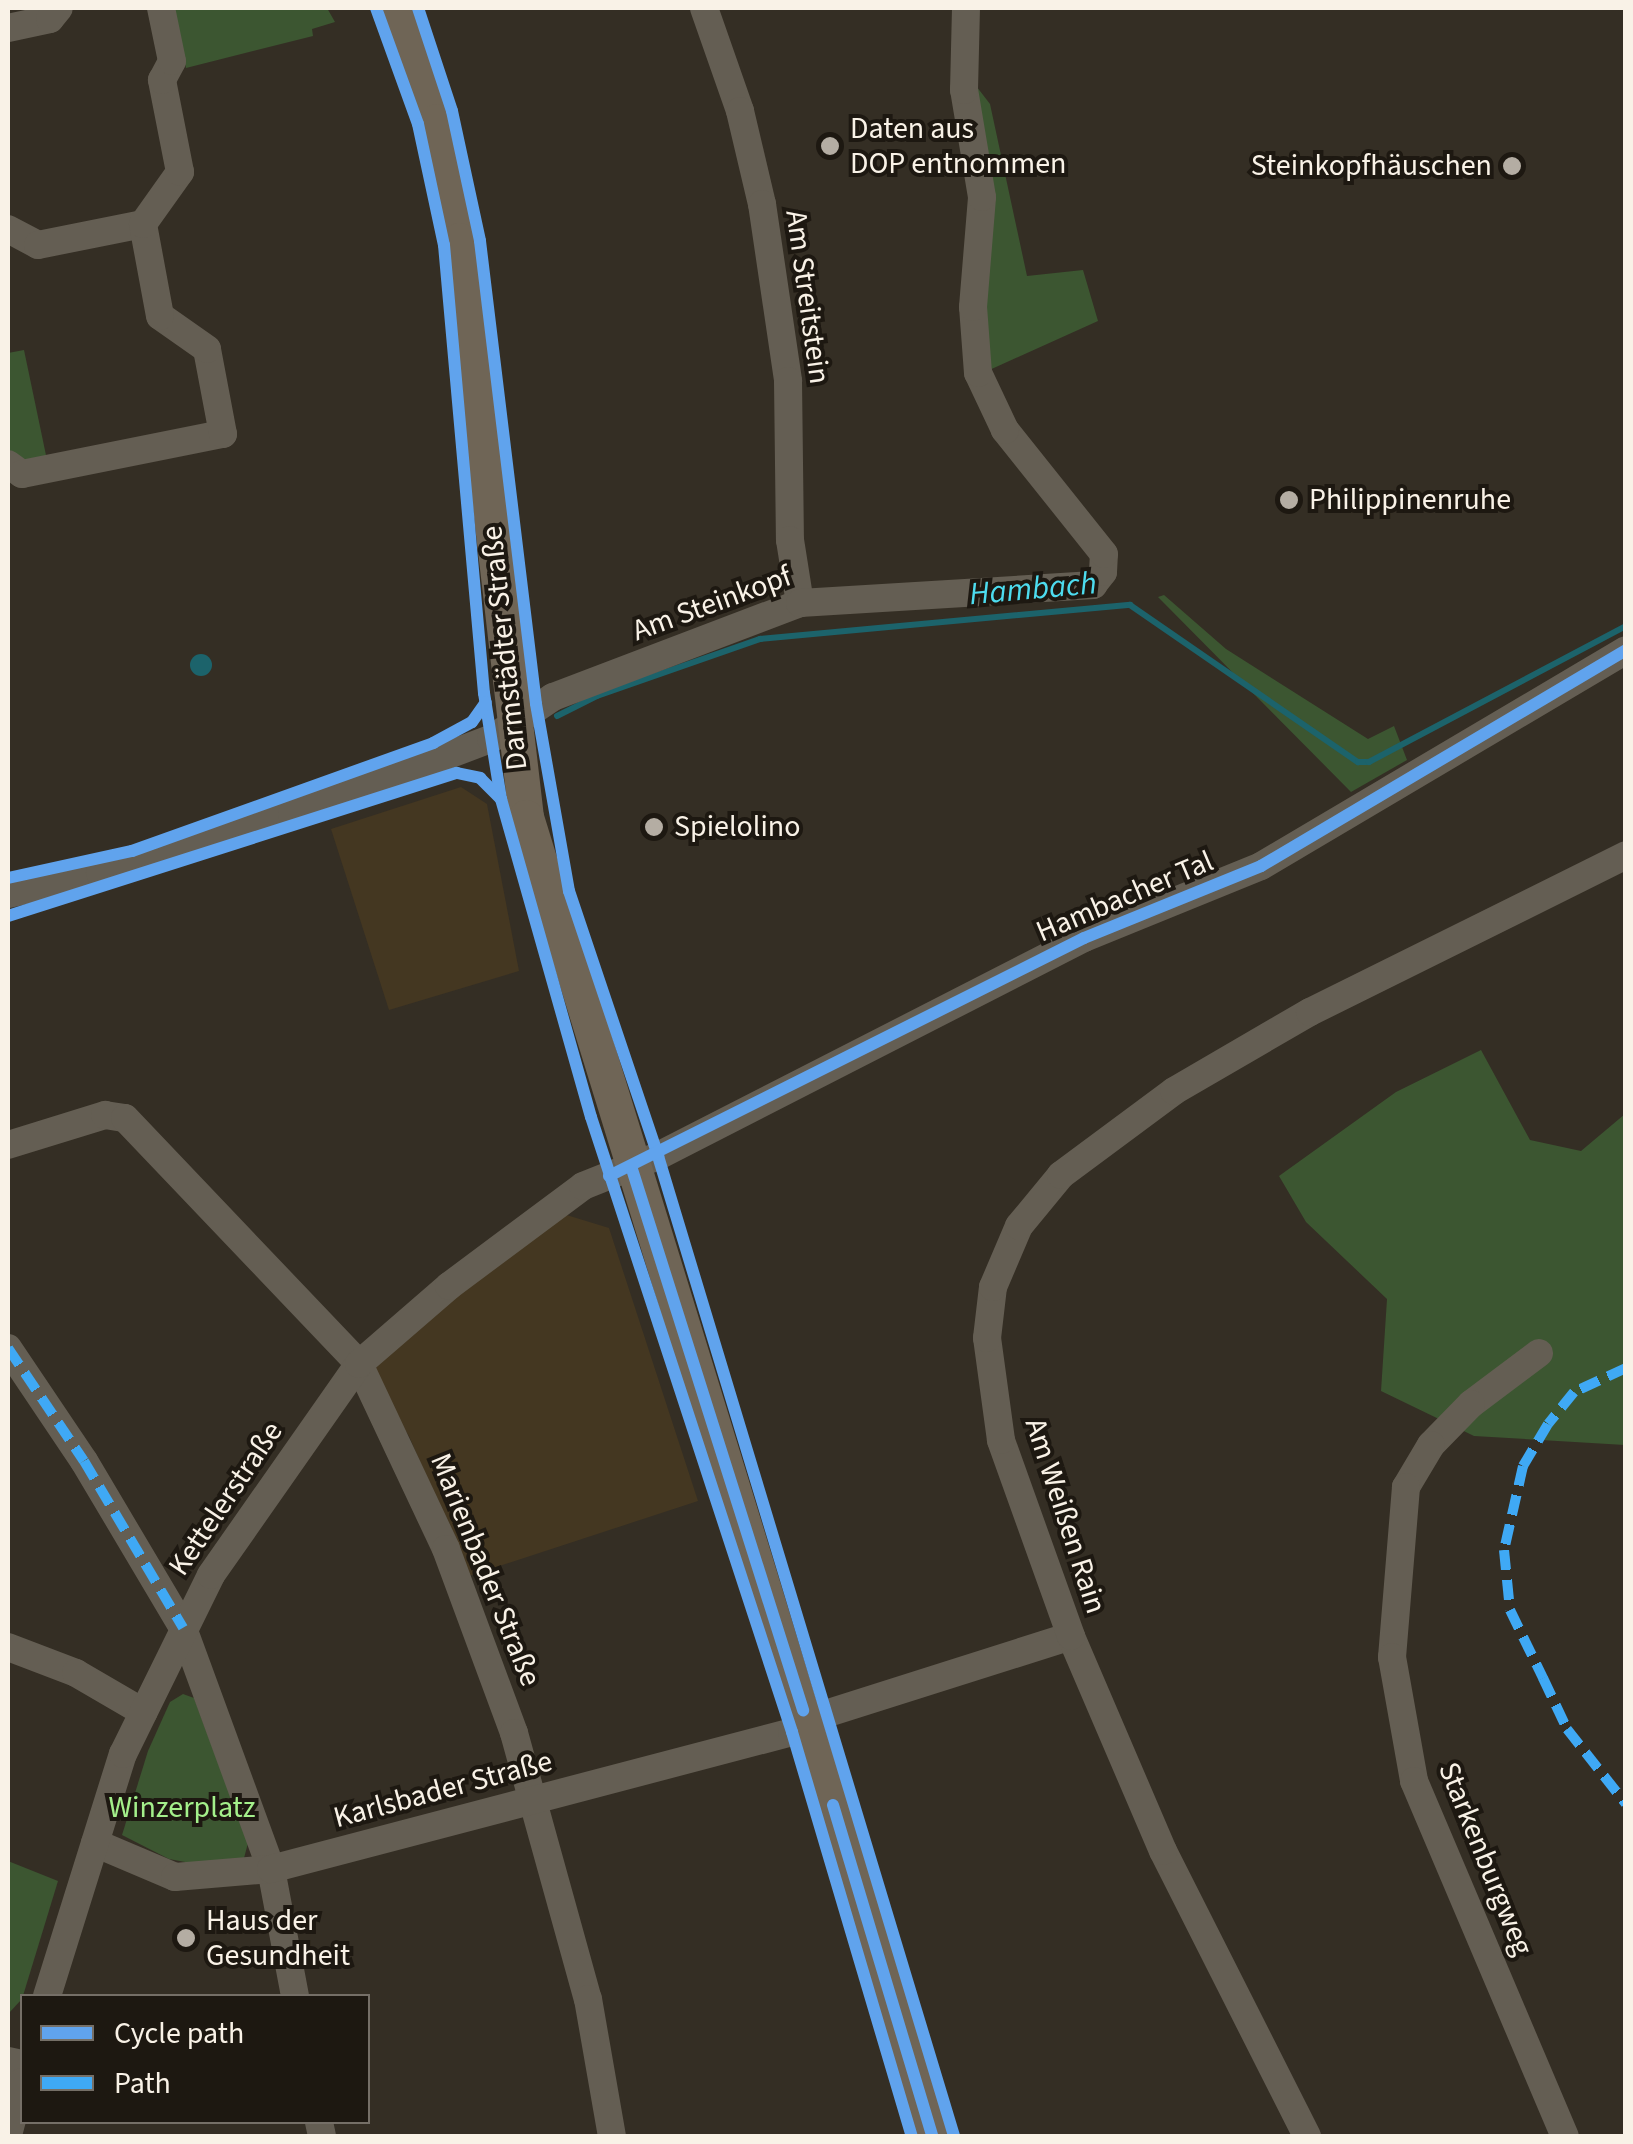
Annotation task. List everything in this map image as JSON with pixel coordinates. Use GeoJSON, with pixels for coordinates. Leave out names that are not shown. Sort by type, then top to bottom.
{"type":"FeatureCollection","features":[{"type":"Feature","properties":{"kind":"main road","name":"Darmstädter Straße"},"geometry":{"type":"LineString","coordinates":[[398,8],[437,121],[459,240],[512,726],[542,884],[807,1723],[932,2136]]}},
{"type":"Feature","properties":{"kind":"street"},"geometry":{"type":"LineString","coordinates":[[8,28],[50,19],[59,8]]}},
{"type":"Feature","properties":{"kind":"street"},"geometry":{"type":"LineString","coordinates":[[8,229],[38,245],[143,224],[180,172],[162,80],[172,61],[161,8]]}},
{"type":"Feature","properties":{"kind":"street","name":"Am Streitstein"},"geometry":{"type":"LineString","coordinates":[[704,8],[762,204],[788,381],[790,540],[800,603]]}},
{"type":"Feature","properties":{"kind":"street","name":"Am Steinkopf"},"geometry":{"type":"LineString","coordinates":[[8,894],[100,874],[292,814],[512,726],[553,697],[800,603],[1078,590],[1104,572],[1104,554],[1004,430],[978,374],[972,306],[982,197],[964,90],[966,8]]}},
{"type":"Feature","properties":{"kind":"street"},"geometry":{"type":"LineString","coordinates":[[8,464],[22,474],[223,434],[207,349],[160,316],[143,224]]}},
{"type":"Feature","properties":{"kind":"street","name":"Hambacher Tal"},"geometry":{"type":"LineString","coordinates":[[631,1166],[1084,938],[1261,866],[1626,650]]}},
{"type":"Feature","properties":{"kind":"street","name":"Am Weißen Rain"},"geometry":{"type":"LineString","coordinates":[[1307,2136],[1163,1851],[1071,1636],[1001,1440],[989,1367],[994,1286],[1030,1211],[1090,1152],[1233,1056],[1626,855]]}},
{"type":"Feature","properties":{"kind":"street","name":"Marienbader Straße"},"geometry":{"type":"LineString","coordinates":[[8,1145],[105,1115],[126,1118],[358,1364],[452,1565],[534,1798],[588,1999],[612,2136]]}},
{"type":"Feature","properties":{"kind":"street","name":"Kettelerstraße"},"geometry":{"type":"LineString","coordinates":[[47,1994],[95,1843],[143,1712],[182,1628],[211,1575],[358,1364],[538,1217],[582,1186],[631,1166]]}},
{"type":"Feature","properties":{"kind":"street"},"geometry":{"type":"LineString","coordinates":[[8,1348],[84,1461],[182,1628],[271,1869],[295,1994]]}},
{"type":"Feature","properties":{"kind":"street","name":"Starkenburgweg"},"geometry":{"type":"LineString","coordinates":[[1539,1354],[1470,1404],[1431,1446],[1406,1487],[1392,1656],[1414,1782],[1565,2136]]}},
{"type":"Feature","properties":{"kind":"street","name":"Karlsbader Straße"},"geometry":{"type":"LineString","coordinates":[[95,1843],[175,1876],[271,1869],[807,1723],[1071,1636]]}},
{"type":"Feature","properties":{"kind":"street"},"geometry":{"type":"LineString","coordinates":[[8,1647],[76,1673],[143,1712]]}},
{"type":"Feature","properties":{"kind":"street"},"geometry":{"type":"LineString","coordinates":[[8,2135],[20,2090]]}},
{"type":"Feature","properties":{"kind":"shaded area"},"geometry":{"type":"Polygon","coordinates":[[[461,787],[487,804],[519,971],[389,1010],[331,829],[461,787]]]}},
{"type":"Feature","properties":{"kind":"shaded area"},"geometry":{"type":"Polygon","coordinates":[[[560,1213],[609,1228],[698,1501],[469,1576],[409,1436],[364,1364],[560,1213]]]}},
{"type":"Feature","properties":{"kind":"green space"},"geometry":{"type":"Polygon","coordinates":[[[171,8],[327,8],[335,22],[312,29],[313,36],[186,68],[171,8]]]}},
{"type":"Feature","properties":{"kind":"green space"},"geometry":{"type":"Polygon","coordinates":[[[970,78],[990,104],[1027,276],[1083,270],[1098,321],[985,372],[970,78]]]}},
{"type":"Feature","properties":{"kind":"green space"},"geometry":{"type":"Polygon","coordinates":[[[24,350],[47,460],[23,465],[8,455],[8,353],[24,350]]]}},
{"type":"Feature","properties":{"kind":"green space"},"geometry":{"type":"Polygon","coordinates":[[[1164,595],[1226,649],[1368,739],[1394,726],[1407,760],[1351,792],[1158,597],[1164,595]]]}},
{"type":"Feature","properties":{"kind":"green space"},"geometry":{"type":"Polygon","coordinates":[[[1481,1050],[1530,1140],[1581,1151],[1625,1114],[1625,1445],[1474,1436],[1381,1391],[1387,1299],[1306,1222],[1279,1176],[1396,1092],[1481,1050]]]}},
{"type":"Feature","properties":{"kind":"green space","name":"Winzerplatz"},"geometry":{"type":"Polygon","coordinates":[[[183,1694],[194,1698],[248,1843],[244,1858],[196,1864],[169,1859],[122,1835],[148,1751],[170,1702],[183,1694]]]}},
{"type":"Feature","properties":{"kind":"green space"},"geometry":{"type":"Polygon","coordinates":[[[8,1861],[58,1881],[24,1994],[8,2014],[8,1861]]]}},
{"type":"Feature","properties":{"kind":"water"},"geometry":{"type":"Polygon","coordinates":[[[201,654],[209,657],[209,673],[201,676],[193,673],[190,665],[193,657],[201,654]]]}},
{"type":"Feature","properties":{"kind":"waterway","name":"Hambach"},"geometry":{"type":"LineString","coordinates":[[557,716],[597,696],[760,639],[1130,605],[1358,762],[1369,762],[1626,626]]}},
{"type":"Feature","properties":{"kind":"marked path"},"geometry":{"type":"LineString","coordinates":[[8,1348],[84,1461],[183,1628]]}},
{"type":"Feature","properties":{"kind":"marked path"},"geometry":{"type":"LineString","coordinates":[[1626,1368],[1574,1392],[1548,1424],[1523,1466],[1504,1550],[1510,1610],[1567,1729],[1626,1804]]}},
{"type":"Feature","properties":{"kind":"cycle path"},"geometry":{"type":"LineString","coordinates":[[376,8],[418,124],[444,245],[484,693],[501,799],[591,1117],[792,1732],[912,2136]]}},
{"type":"Feature","properties":{"kind":"cycle path"},"geometry":{"type":"LineString","coordinates":[[418,8],[452,111],[480,241],[536,704],[569,891],[658,1156],[954,2136]]}},
{"type":"Feature","properties":{"kind":"cycle path"},"geometry":{"type":"LineString","coordinates":[[609,1176],[1084,938],[1261,866],[1626,650]]}},
{"type":"Feature","properties":{"kind":"cycle path"},"geometry":{"type":"LineString","coordinates":[[8,878],[132,851],[433,743],[472,722],[486,702]]}},
{"type":"Feature","properties":{"kind":"cycle path"},"geometry":{"type":"LineString","coordinates":[[8,916],[457,773],[480,778],[501,799]]}},
{"type":"Feature","properties":{"kind":"cycle path"},"geometry":{"type":"LineString","coordinates":[[631,1166],[803,1710]]}},
{"type":"Feature","properties":{"kind":"cycle path"},"geometry":{"type":"LineString","coordinates":[[833,1805],[932,2136]]}},
{"type":"Feature","properties":{"kind":"place","name":"Daten aus DOP entnommen"},"geometry":{"type":"Point","coordinates":[830,146]}},
{"type":"Feature","properties":{"kind":"place","name":"Steinkopfhäuschen"},"geometry":{"type":"Point","coordinates":[1512,166]}},
{"type":"Feature","properties":{"kind":"place","name":"Philippinenruhe"},"geometry":{"type":"Point","coordinates":[1289,500]}},
{"type":"Feature","properties":{"kind":"place","name":"Spielolino"},"geometry":{"type":"Point","coordinates":[654,827]}},
{"type":"Feature","properties":{"kind":"place","name":"Haus der Gesundheit"},"geometry":{"type":"Point","coordinates":[186,1938]}}]}
